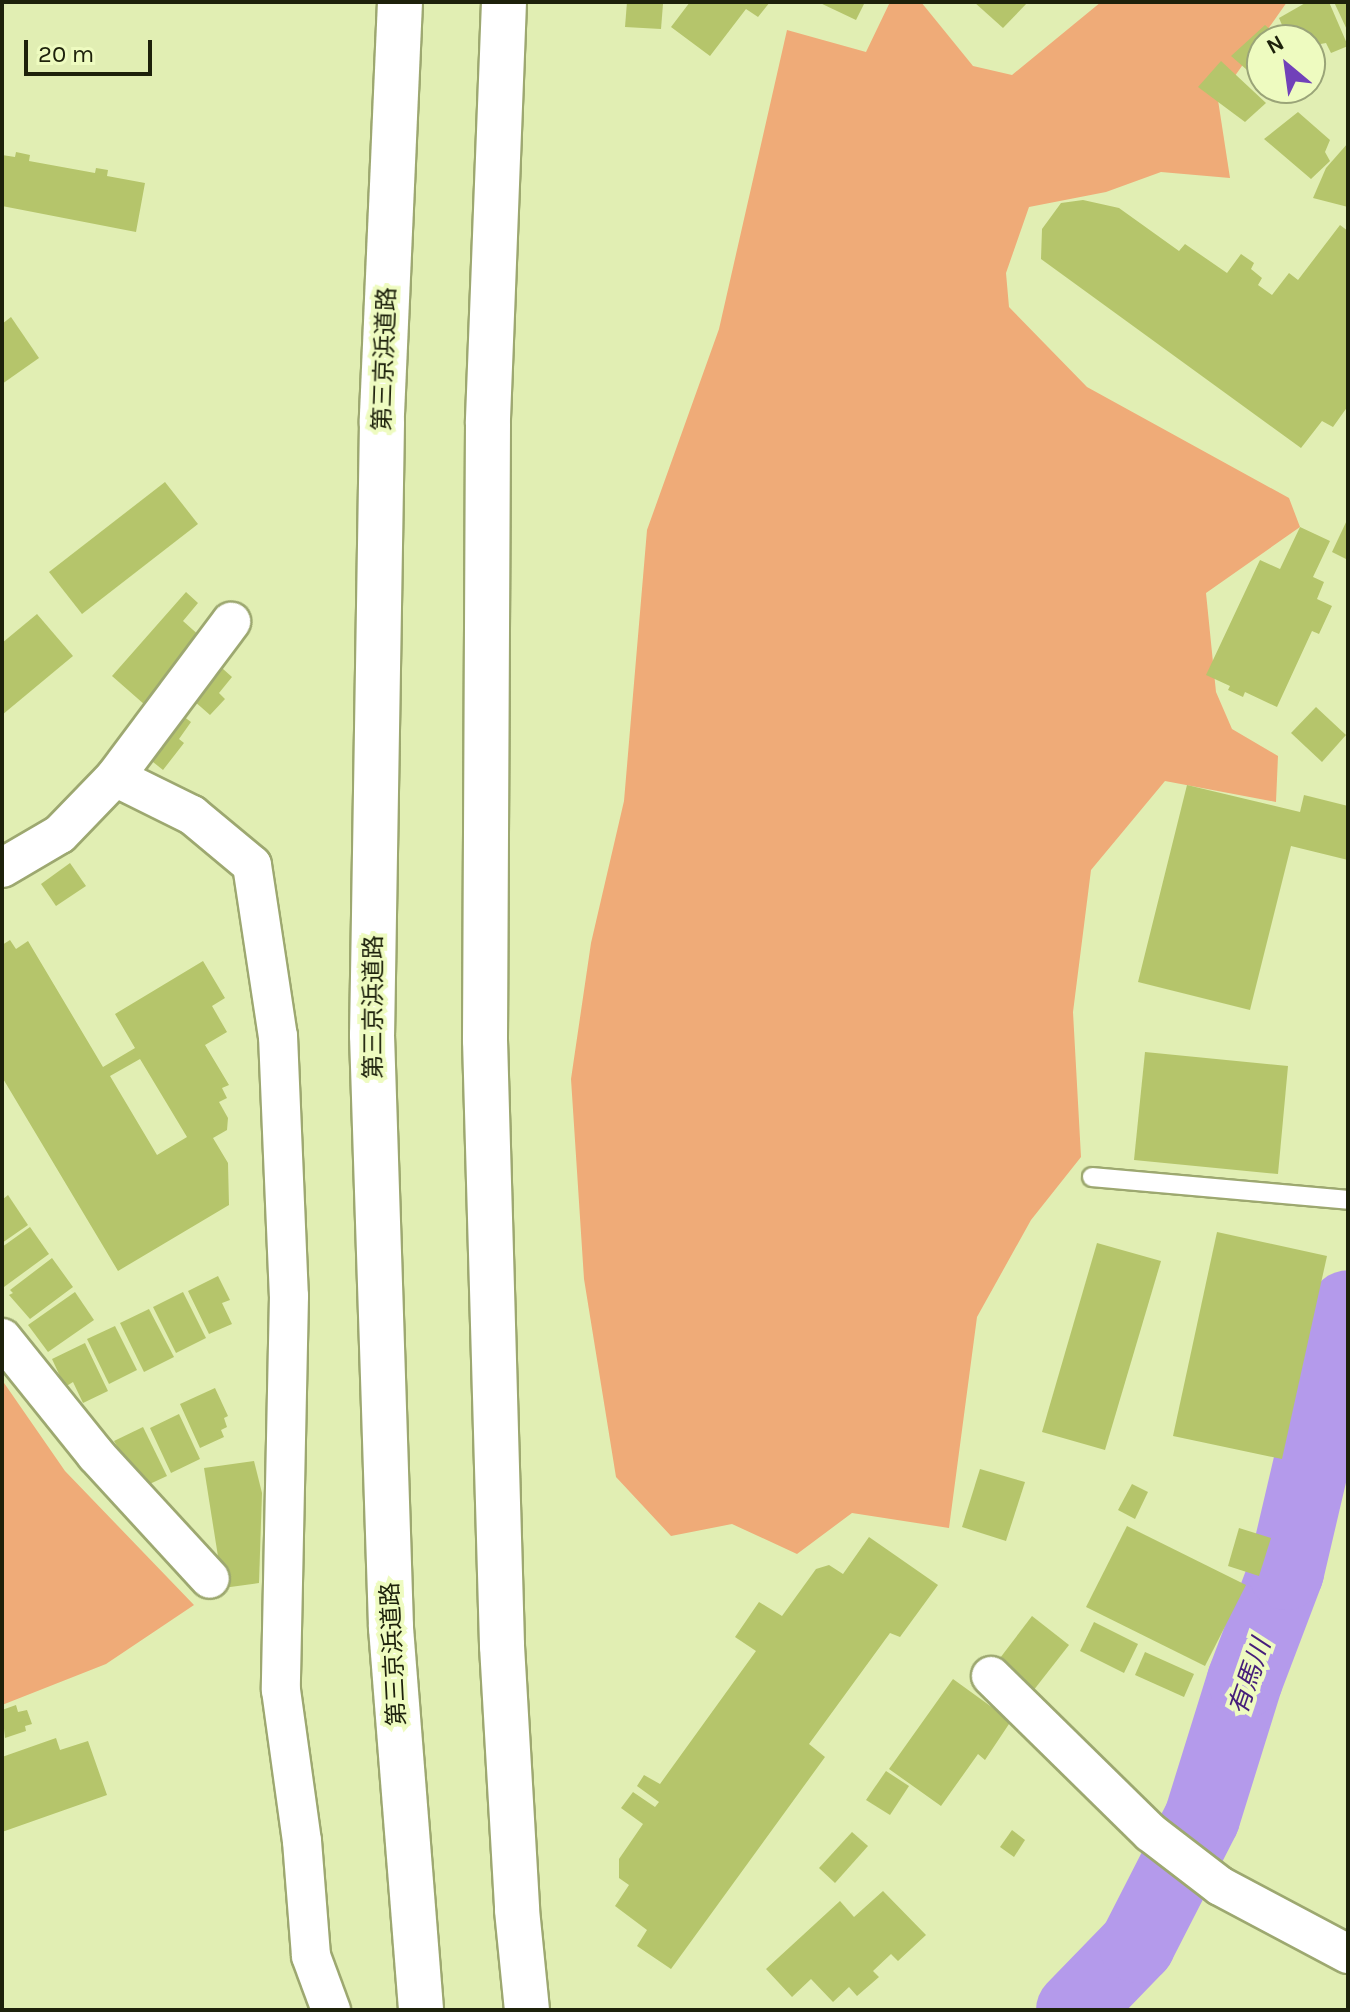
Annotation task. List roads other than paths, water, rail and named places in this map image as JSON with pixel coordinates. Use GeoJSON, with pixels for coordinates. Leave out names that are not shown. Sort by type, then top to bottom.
{"type":"FeatureCollection","features":[{"type":"Feature","properties":{"kind":"highway","name":"第三京浜道路"},"geometry":{"type":"LineString","coordinates":[[400,2],[382,422],[372,1035],[391,1628],[421,2010]]}},
{"type":"Feature","properties":{"kind":"highway"},"geometry":{"type":"LineString","coordinates":[[504,2],[488,424],[485,1040],[502,1646],[517,1910],[527,2010]]}},
{"type":"Feature","properties":{"kind":"street"},"geometry":{"type":"LineString","coordinates":[[2,868],[60,834],[115,777],[231,622]]}},
{"type":"Feature","properties":{"kind":"street"},"geometry":{"type":"LineString","coordinates":[[115,777],[192,815],[252,865],[278,1036],[289,1296],[281,1690],[302,1841],[311,1956],[331,2010]]}},
{"type":"Feature","properties":{"kind":"street"},"geometry":{"type":"LineString","coordinates":[[2,1338],[96,1455],[210,1579]]}},
{"type":"Feature","properties":{"kind":"street"},"geometry":{"type":"LineString","coordinates":[[991,1676],[1151,1833],[1220,1886],[1348,1954]]}},
{"type":"Feature","properties":{"kind":"lane"},"geometry":{"type":"LineString","coordinates":[[1092,1177],[1347,1200]]}},
{"type":"Feature","properties":{"kind":"waterway","name":"有馬川"},"geometry":{"type":"LineString","coordinates":[[1074,2010],[1137,1945],[1202,1818],[1245,1680],[1286,1572],[1348,1308]]}}]}
